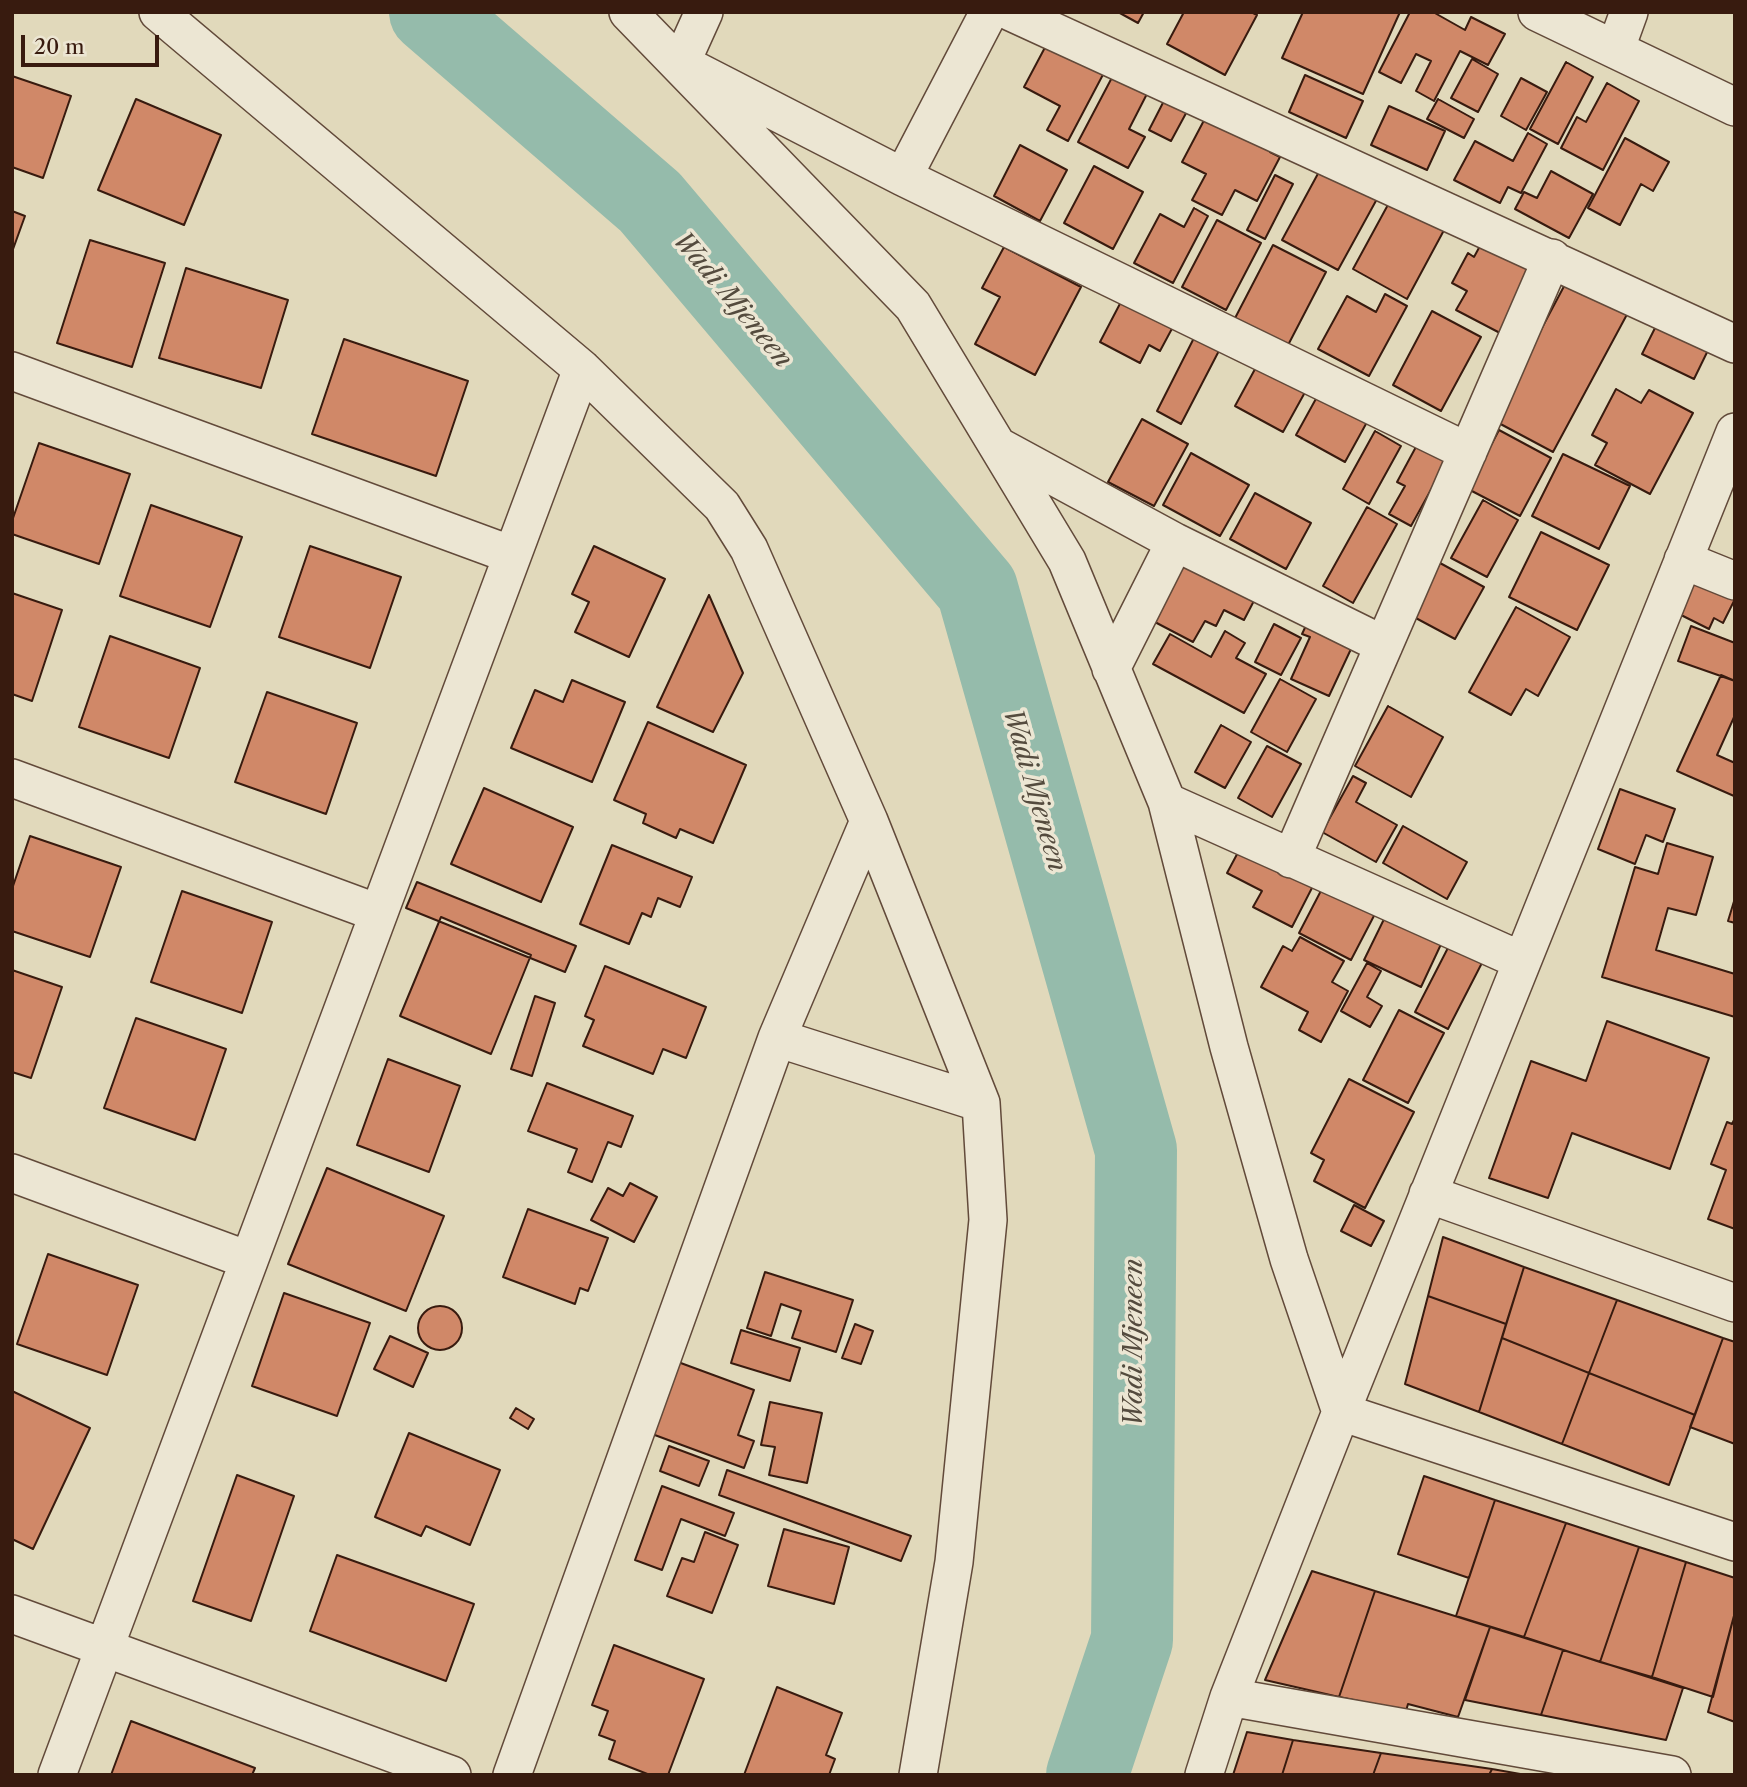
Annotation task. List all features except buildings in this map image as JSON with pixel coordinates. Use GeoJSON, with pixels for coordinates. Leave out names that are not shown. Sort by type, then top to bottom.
{"type":"FeatureCollection","features":[{"type":"Feature","properties":{"kind":"street"},"geometry":{"type":"LineString","coordinates":[[159,12],[582,369],[722,506],[749,549],[869,821],[981,1103],[988,1220],[954,1562],[918,1775]]}},
{"type":"Feature","properties":{"kind":"street"},"geometry":{"type":"LineString","coordinates":[[628,12],[681,63],[913,306],[1067,561],[1167,802],[1229,1047],[1285,1246],[1341,1412]]}},
{"type":"Feature","properties":{"kind":"street"},"geometry":{"type":"LineString","coordinates":[[681,63],[704,12]]}},
{"type":"Feature","properties":{"kind":"street"},"geometry":{"type":"LineString","coordinates":[[903,177],[989,12]]}},
{"type":"Feature","properties":{"kind":"street"},"geometry":{"type":"LineString","coordinates":[[1011,12],[1735,344]]}},
{"type":"Feature","properties":{"kind":"street"},"geometry":{"type":"LineString","coordinates":[[1537,12],[1735,107]]}},
{"type":"Feature","properties":{"kind":"street"},"geometry":{"type":"LineString","coordinates":[[1616,48],[1629,12]]}},
{"type":"Feature","properties":{"kind":"street"},"geometry":{"type":"LineString","coordinates":[[681,63],[903,177],[1468,452]]}},
{"type":"Feature","properties":{"kind":"street"},"geometry":{"type":"LineString","coordinates":[[1291,859],[1552,258]]}},
{"type":"Feature","properties":{"kind":"street"},"geometry":{"type":"LineString","coordinates":[[57,1775],[582,369]]}},
{"type":"Feature","properties":{"kind":"street"},"geometry":{"type":"LineString","coordinates":[[12,371],[512,555]]}},
{"type":"Feature","properties":{"kind":"street"},"geometry":{"type":"LineString","coordinates":[[1204,1775],[1229,1697],[1341,1412],[1735,432]]}},
{"type":"Feature","properties":{"kind":"street"},"geometry":{"type":"LineString","coordinates":[[997,445],[1175,542],[1384,645]]}},
{"type":"Feature","properties":{"kind":"street"},"geometry":{"type":"LineString","coordinates":[[1111,669],[1175,542]]}},
{"type":"Feature","properties":{"kind":"street"},"geometry":{"type":"LineString","coordinates":[[1683,560],[1735,581]]}},
{"type":"Feature","properties":{"kind":"street"},"geometry":{"type":"LineString","coordinates":[[12,778],[378,913]]}},
{"type":"Feature","properties":{"kind":"street"},"geometry":{"type":"LineString","coordinates":[[1167,802],[1522,961]]}},
{"type":"Feature","properties":{"kind":"street"},"geometry":{"type":"LineString","coordinates":[[512,1775],[777,1038],[869,821]]}},
{"type":"Feature","properties":{"kind":"street"},"geometry":{"type":"LineString","coordinates":[[777,1038],[981,1103]]}},
{"type":"Feature","properties":{"kind":"street"},"geometry":{"type":"LineString","coordinates":[[12,1173],[248,1260]]}},
{"type":"Feature","properties":{"kind":"street"},"geometry":{"type":"LineString","coordinates":[[1429,1194],[1735,1303]]}},
{"type":"Feature","properties":{"kind":"street"},"geometry":{"type":"LineString","coordinates":[[1341,1412],[1735,1542]]}},
{"type":"Feature","properties":{"kind":"street"},"geometry":{"type":"LineString","coordinates":[[12,1614],[452,1775]]}},
{"type":"Feature","properties":{"kind":"street"},"geometry":{"type":"LineString","coordinates":[[1229,1697],[1664,1774]]}},
{"type":"Feature","properties":{"kind":"waterway","name":"Wadi Mjeneen"},"geometry":{"type":"LineString","coordinates":[[430,12],[650,202],[977,589],[1136,1150],[1132,1640],[1087,1775]]}}]}
